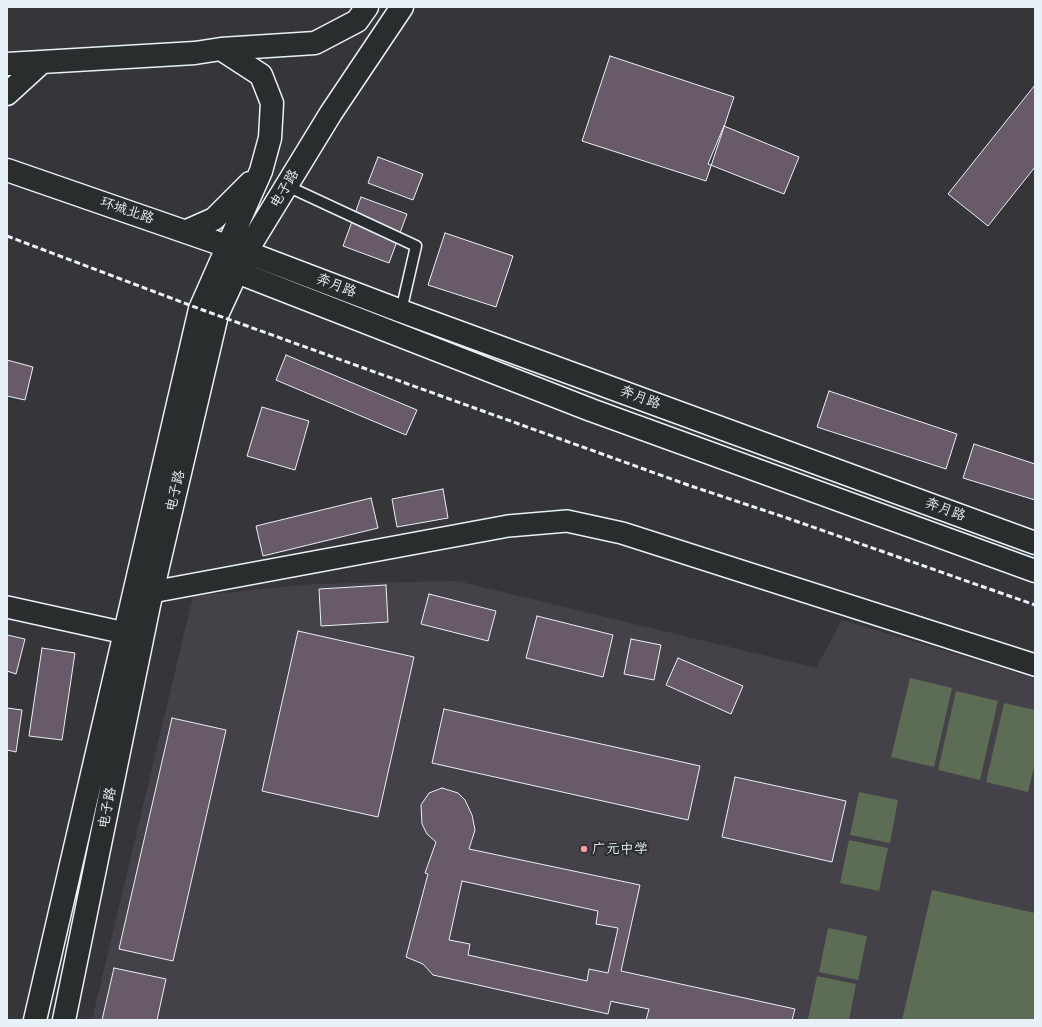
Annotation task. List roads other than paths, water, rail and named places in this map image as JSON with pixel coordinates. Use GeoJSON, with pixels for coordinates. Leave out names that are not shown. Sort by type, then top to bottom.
{"type":"FeatureCollection","features":[{"type":"Feature","properties":{"kind":"main road"},"geometry":{"type":"LineString","coordinates":[[7,64],[194,53],[221,49],[315,43],[357,21],[367,7]]}},
{"type":"Feature","properties":{"kind":"main road","name":"电子路"},"geometry":{"type":"LineString","coordinates":[[35,1020],[200,309],[236,250],[287,186],[331,113],[402,7]]}},
{"type":"Feature","properties":{"kind":"main road"},"geometry":{"type":"LineString","coordinates":[[221,49],[261,75],[272,103],[270,138],[236,250]]}},
{"type":"Feature","properties":{"kind":"main road"},"geometry":{"type":"LineString","coordinates":[[7,94],[42,62]]}},
{"type":"Feature","properties":{"kind":"main road","name":"环城北路"},"geometry":{"type":"LineString","coordinates":[[7,170],[236,250]]}},
{"type":"Feature","properties":{"kind":"main road"},"geometry":{"type":"LineString","coordinates":[[187,232],[214,219],[261,171]]}},
{"type":"Feature","properties":{"kind":"main road","name":"电子路"},"geometry":{"type":"LineString","coordinates":[[64,1020],[152,592],[217,315],[237,272],[236,250]]}},
{"type":"Feature","properties":{"kind":"main road","name":"奔月路"},"geometry":{"type":"LineString","coordinates":[[236,250],[1035,543]]}},
{"type":"Feature","properties":{"kind":"main road"},"geometry":{"type":"LineString","coordinates":[[237,272],[591,410],[1035,572]]}},
{"type":"Feature","properties":{"kind":"street"},"geometry":{"type":"LineString","coordinates":[[152,592],[508,526],[567,521],[622,533],[1035,665]]}},
{"type":"Feature","properties":{"kind":"street"},"geometry":{"type":"LineString","coordinates":[[7,607],[125,634]]}},
{"type":"Feature","properties":{"kind":"lane"},"geometry":{"type":"LineString","coordinates":[[287,186],[416,246],[401,311]]}},
{"type":"Feature","properties":{"kind":"railway"},"geometry":{"type":"LineString","coordinates":[[7,236],[200,309],[688,485],[1035,605]]}},
{"type":"Feature","properties":{"kind":"place","name":"广元中学"},"geometry":{"type":"Point","coordinates":[584,849]}}]}
